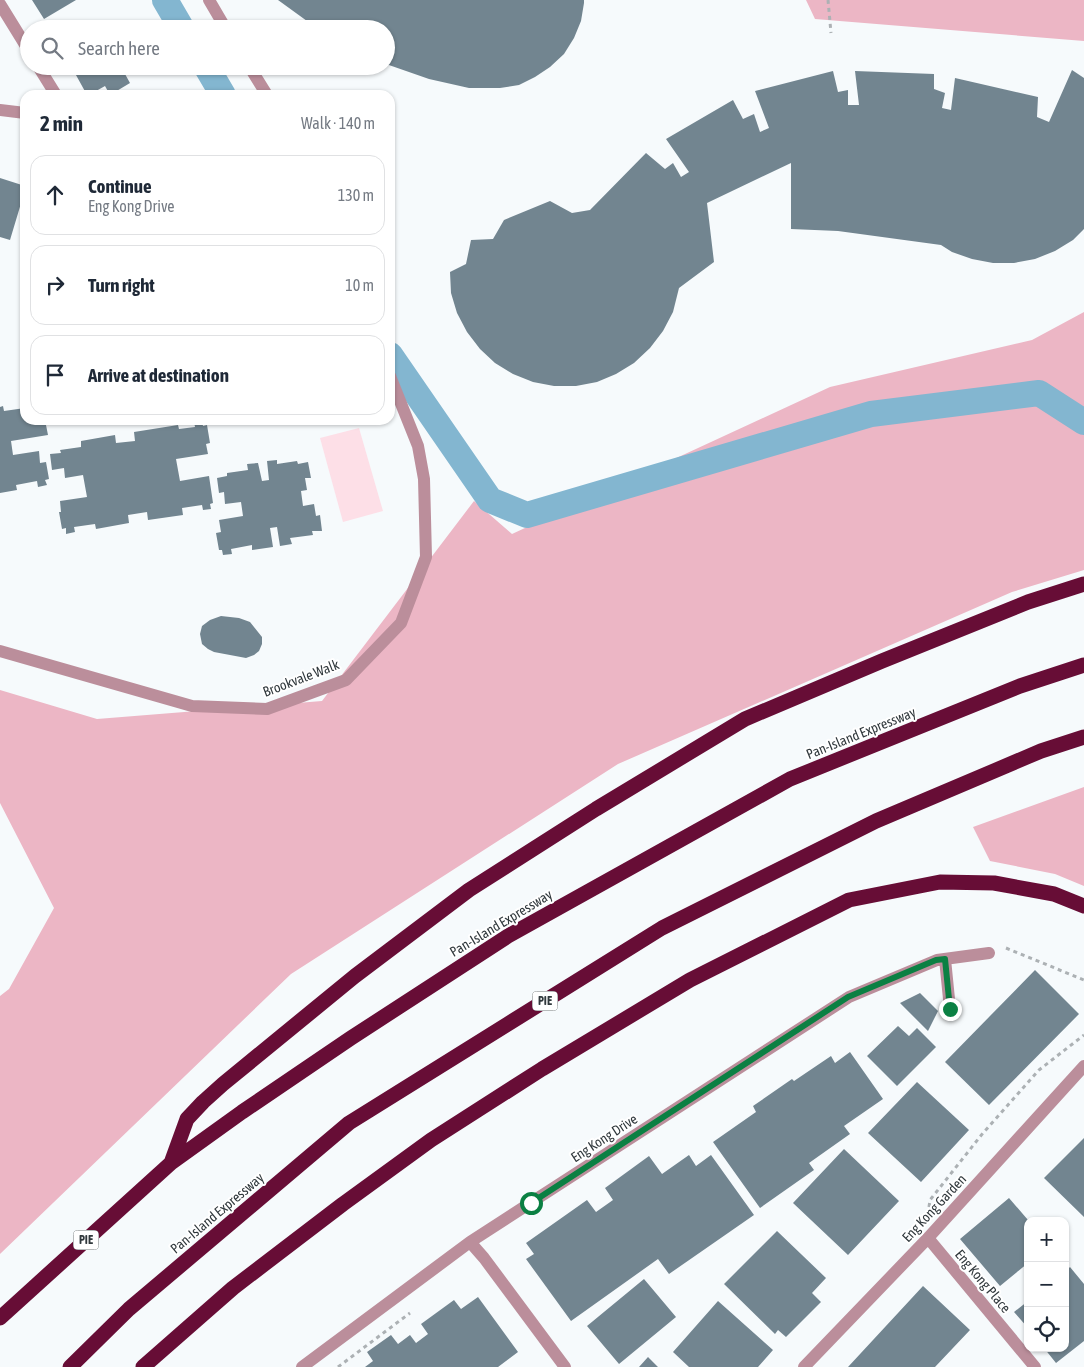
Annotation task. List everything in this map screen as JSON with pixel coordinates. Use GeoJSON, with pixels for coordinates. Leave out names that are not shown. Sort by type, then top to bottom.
{"type":"FeatureCollection","features":[{"type":"Feature","properties":{"kind":"highway"},"geometry":{"type":"LineString","coordinates":[[171,1163],[186,1119],[223,1084],[355,976],[461,895],[596,809],[745,719],[873,664],[1028,602],[1084,584]]}},
{"type":"Feature","properties":{"kind":"highway","name":"Pan-Island Expressway"},"geometry":{"type":"LineString","coordinates":[[0,1318],[171,1163],[350,1038],[508,936],[790,779],[1020,686],[1084,665]]}},
{"type":"Feature","properties":{"kind":"highway","name":"Pan-Island Expressway"},"geometry":{"type":"LineString","coordinates":[[70,1367],[129,1309],[348,1123],[662,928],[876,821],[1041,751],[1084,737]]}},
{"type":"Feature","properties":{"kind":"highway"},"geometry":{"type":"LineString","coordinates":[[143,1367],[233,1288],[431,1140],[542,1068],[690,980],[849,900],[940,882],[994,883],[1054,894],[1084,906]]}},
{"type":"Feature","properties":{"kind":"street"},"geometry":{"type":"LineString","coordinates":[[209,0],[221,20]]}},
{"type":"Feature","properties":{"kind":"street"},"geometry":{"type":"LineString","coordinates":[[0,4],[20,36]]}},
{"type":"Feature","properties":{"kind":"street"},"geometry":{"type":"LineString","coordinates":[[44,75],[53,90]]}},
{"type":"Feature","properties":{"kind":"street"},"geometry":{"type":"LineString","coordinates":[[255,75],[264,90]]}},
{"type":"Feature","properties":{"kind":"street"},"geometry":{"type":"LineString","coordinates":[[0,110],[20,112]]}},
{"type":"Feature","properties":{"kind":"street","name":"Brookvale Walk"},"geometry":{"type":"LineString","coordinates":[[0,651],[192,706],[267,709],[346,680],[401,623],[426,557],[424,479],[418,446],[395,388]]}},
{"type":"Feature","properties":{"kind":"street","name":"Eng Kong Drive"},"geometry":{"type":"LineString","coordinates":[[302,1367],[470,1242],[848,997],[941,959],[989,953]]}},
{"type":"Feature","properties":{"kind":"street"},"geometry":{"type":"LineString","coordinates":[[941,959],[950,1009]]}},
{"type":"Feature","properties":{"kind":"street","name":"Eng Kong Garden"},"geometry":{"type":"LineString","coordinates":[[804,1367],[928,1238],[1084,1066]]}},
{"type":"Feature","properties":{"kind":"street","name":"Eng Kong Place"},"geometry":{"type":"LineString","coordinates":[[928,1238],[1035,1367]]}},
{"type":"Feature","properties":{"kind":"street"},"geometry":{"type":"LineString","coordinates":[[470,1242],[565,1367]]}},
{"type":"Feature","properties":{"kind":"path"},"geometry":{"type":"LineString","coordinates":[[828,0],[831,33]]}},
{"type":"Feature","properties":{"kind":"path"},"geometry":{"type":"LineString","coordinates":[[1006,948],[1084,980]]}},
{"type":"Feature","properties":{"kind":"path"},"geometry":{"type":"LineString","coordinates":[[928,1238],[930,1200],[936,1192],[982,1133],[1040,1070],[1084,1035]]}},
{"type":"Feature","properties":{"kind":"shaded area"},"geometry":{"type":"Polygon","coordinates":[[[806,0],[1084,0],[1084,41],[815,19],[806,0]]]}},
{"type":"Feature","properties":{"kind":"shaded area"},"geometry":{"type":"Polygon","coordinates":[[[1084,312],[1084,570],[1012,592],[618,764],[291,974],[0,1254],[0,996],[9,989],[54,908],[0,803],[0,690],[97,719],[322,701],[474,501],[512,534],[830,387],[1032,340],[1084,312]]]}},
{"type":"Feature","properties":{"kind":"shaded area"},"geometry":{"type":"Polygon","coordinates":[[[359,428],[383,511],[343,522],[320,438],[359,428]]]}},
{"type":"Feature","properties":{"kind":"shaded area"},"geometry":{"type":"Polygon","coordinates":[[[1084,787],[1084,886],[1055,874],[990,861],[973,827],[1084,787]]]}},
{"type":"Feature","properties":{"kind":"building"},"geometry":{"type":"Polygon","coordinates":[[[32,0],[76,0],[44,19],[32,0]]]}},
{"type":"Feature","properties":{"kind":"building"},"geometry":{"type":"Polygon","coordinates":[[[278,0],[584,0],[581,21],[574,38],[564,54],[535,77],[519,85],[500,88],[469,88],[429,79],[395,67],[395,20],[306,20],[278,0]]]}},
{"type":"Feature","properties":{"kind":"building"},"geometry":{"type":"Polygon","coordinates":[[[1072,70],[1084,78],[1084,229],[1073,240],[1055,251],[1035,259],[1014,263],[993,263],[972,259],[952,252],[941,245],[838,231],[791,229],[791,163],[707,203],[714,262],[679,288],[673,312],[663,331],[650,348],[634,363],[616,374],[597,382],[576,386],[554,386],[533,382],[513,374],[495,363],[480,349],[467,332],[457,313],[451,293],[450,272],[466,264],[471,240],[493,239],[504,220],[550,201],[572,213],[590,210],[646,153],[665,169],[673,163],[681,177],[689,172],[666,139],[733,100],[743,119],[754,114],[760,132],[769,128],[755,91],[833,71],[838,92],[848,90],[848,105],[859,105],[855,71],[934,74],[934,89],[945,93],[942,108],[951,110],[955,78],[1038,97],[1037,117],[1049,122],[1072,70]]]}},
{"type":"Feature","properties":{"kind":"building"},"geometry":{"type":"Polygon","coordinates":[[[76,75],[126,75],[130,83],[118,90],[107,90],[105,86],[98,90],[84,90],[76,75]]]}},
{"type":"Feature","properties":{"kind":"building"},"geometry":{"type":"Polygon","coordinates":[[[0,178],[20,184],[20,207],[10,240],[0,237],[0,178]]]}},
{"type":"Feature","properties":{"kind":"building"},"geometry":{"type":"Polygon","coordinates":[[[3,406],[4,411],[20,409],[20,425],[46,425],[48,435],[11,441],[13,455],[39,451],[40,463],[46,462],[49,479],[45,480],[47,485],[38,487],[37,481],[16,485],[17,490],[0,493],[0,407],[3,406]]]}},
{"type":"Feature","properties":{"kind":"building"},"geometry":{"type":"Polygon","coordinates":[[[178,425],[179,429],[195,427],[195,425],[207,425],[210,443],[206,444],[208,454],[176,459],[180,481],[209,476],[213,503],[210,504],[211,509],[203,510],[202,505],[182,508],[183,515],[148,520],[147,512],[128,515],[129,523],[96,529],[95,524],[74,527],[75,532],[66,534],[66,528],[62,529],[59,512],[61,512],[60,501],[87,497],[83,475],[65,478],[64,468],[52,470],[50,454],[61,453],[60,450],[81,447],[81,441],[115,435],[116,443],[135,441],[134,432],[178,425]]]}},
{"type":"Feature","properties":{"kind":"building"},"geometry":{"type":"Polygon","coordinates":[[[277,460],[277,464],[297,461],[298,464],[308,462],[311,478],[305,478],[307,490],[301,491],[303,506],[314,504],[316,516],[320,515],[322,531],[312,531],[313,535],[290,538],[292,544],[280,546],[277,527],[270,528],[273,547],[252,550],[252,545],[231,549],[232,554],[223,555],[222,550],[219,550],[216,533],[221,532],[219,520],[243,516],[241,502],[225,504],[224,492],[219,493],[217,478],[227,476],[227,473],[248,470],[247,464],[258,463],[262,481],[269,480],[267,461],[277,460]]]}},
{"type":"Feature","properties":{"kind":"building"},"geometry":{"type":"Polygon","coordinates":[[[221,616],[239,618],[250,622],[262,637],[259,651],[246,658],[214,652],[202,644],[200,634],[202,626],[210,620],[221,616]]]}},
{"type":"Feature","properties":{"kind":"building"},"geometry":{"type":"Polygon","coordinates":[[[1035,970],[1079,1014],[989,1105],[945,1062],[1035,970]]]}},
{"type":"Feature","properties":{"kind":"building"},"geometry":{"type":"Polygon","coordinates":[[[920,993],[938,1011],[928,1031],[900,1003],[920,993]]]}},
{"type":"Feature","properties":{"kind":"building"},"geometry":{"type":"Polygon","coordinates":[[[898,1026],[909,1036],[917,1028],[936,1047],[897,1086],[867,1056],[898,1026]]]}},
{"type":"Feature","properties":{"kind":"building"},"geometry":{"type":"Polygon","coordinates":[[[850,1052],[883,1099],[844,1126],[850,1134],[809,1163],[814,1170],[760,1208],[713,1142],[756,1112],[753,1106],[792,1079],[794,1081],[831,1056],[835,1063],[850,1052]]]}},
{"type":"Feature","properties":{"kind":"building"},"geometry":{"type":"Polygon","coordinates":[[[917,1082],[969,1130],[921,1182],[868,1133],[917,1082]]]}},
{"type":"Feature","properties":{"kind":"building"},"geometry":{"type":"Polygon","coordinates":[[[1084,1138],[1084,1217],[1044,1178],[1084,1138]]]}},
{"type":"Feature","properties":{"kind":"building"},"geometry":{"type":"Polygon","coordinates":[[[844,1149],[899,1201],[848,1255],[793,1203],[844,1149]]]}},
{"type":"Feature","properties":{"kind":"building"},"geometry":{"type":"Polygon","coordinates":[[[689,1155],[696,1166],[711,1155],[754,1215],[669,1274],[658,1259],[571,1321],[526,1259],[534,1254],[526,1243],[587,1200],[596,1212],[613,1200],[605,1188],[649,1156],[662,1174],[689,1155]]]}},
{"type":"Feature","properties":{"kind":"building"},"geometry":{"type":"Polygon","coordinates":[[[1009,1198],[1025,1217],[1024,1266],[1000,1286],[960,1239],[1009,1198]]]}},
{"type":"Feature","properties":{"kind":"building"},"geometry":{"type":"Polygon","coordinates":[[[777,1231],[826,1278],[812,1293],[821,1302],[786,1337],[778,1330],[775,1334],[724,1284],[777,1231]]]}},
{"type":"Feature","properties":{"kind":"building"},"geometry":{"type":"Polygon","coordinates":[[[1069,1268],[1084,1284],[1084,1341],[1056,1363],[1047,1352],[1069,1352],[1069,1268]]]}},
{"type":"Feature","properties":{"kind":"building"},"geometry":{"type":"Polygon","coordinates":[[[644,1279],[676,1317],[619,1364],[587,1326],[644,1279]]]}},
{"type":"Feature","properties":{"kind":"building"},"geometry":{"type":"Polygon","coordinates":[[[923,1286],[970,1330],[935,1367],[848,1367],[923,1286]]]}},
{"type":"Feature","properties":{"kind":"building"},"geometry":{"type":"Polygon","coordinates":[[[478,1297],[518,1352],[498,1367],[365,1367],[373,1361],[367,1352],[391,1335],[398,1344],[410,1335],[416,1343],[428,1334],[421,1324],[454,1300],[461,1309],[478,1297]]]}},
{"type":"Feature","properties":{"kind":"building"},"geometry":{"type":"Polygon","coordinates":[[[718,1301],[773,1350],[758,1367],[689,1367],[673,1352],[718,1301]]]}},
{"type":"Feature","properties":{"kind":"building"},"geometry":{"type":"Polygon","coordinates":[[[1024,1304],[1024,1323],[1014,1312],[1024,1304]]]}},
{"type":"Feature","properties":{"kind":"building"},"geometry":{"type":"Polygon","coordinates":[[[648,1357],[658,1367],[639,1367],[648,1357]]]}},
{"type":"Feature","properties":{"kind":"waterway"},"geometry":{"type":"LineString","coordinates":[[165,0],[177,20]]}},
{"type":"Feature","properties":{"kind":"waterway"},"geometry":{"type":"LineString","coordinates":[[211,75],[220,90]]}},
{"type":"Feature","properties":{"kind":"waterway"},"geometry":{"type":"LineString","coordinates":[[395,362],[490,500],[527,515],[871,414],[1039,393],[1084,422]]}},
{"type":"Feature","properties":{"kind":"route"},"geometry":{"type":"LineString","coordinates":[[531,1203],[848,997],[936,960],[945,959],[950,1009]]}}]}
